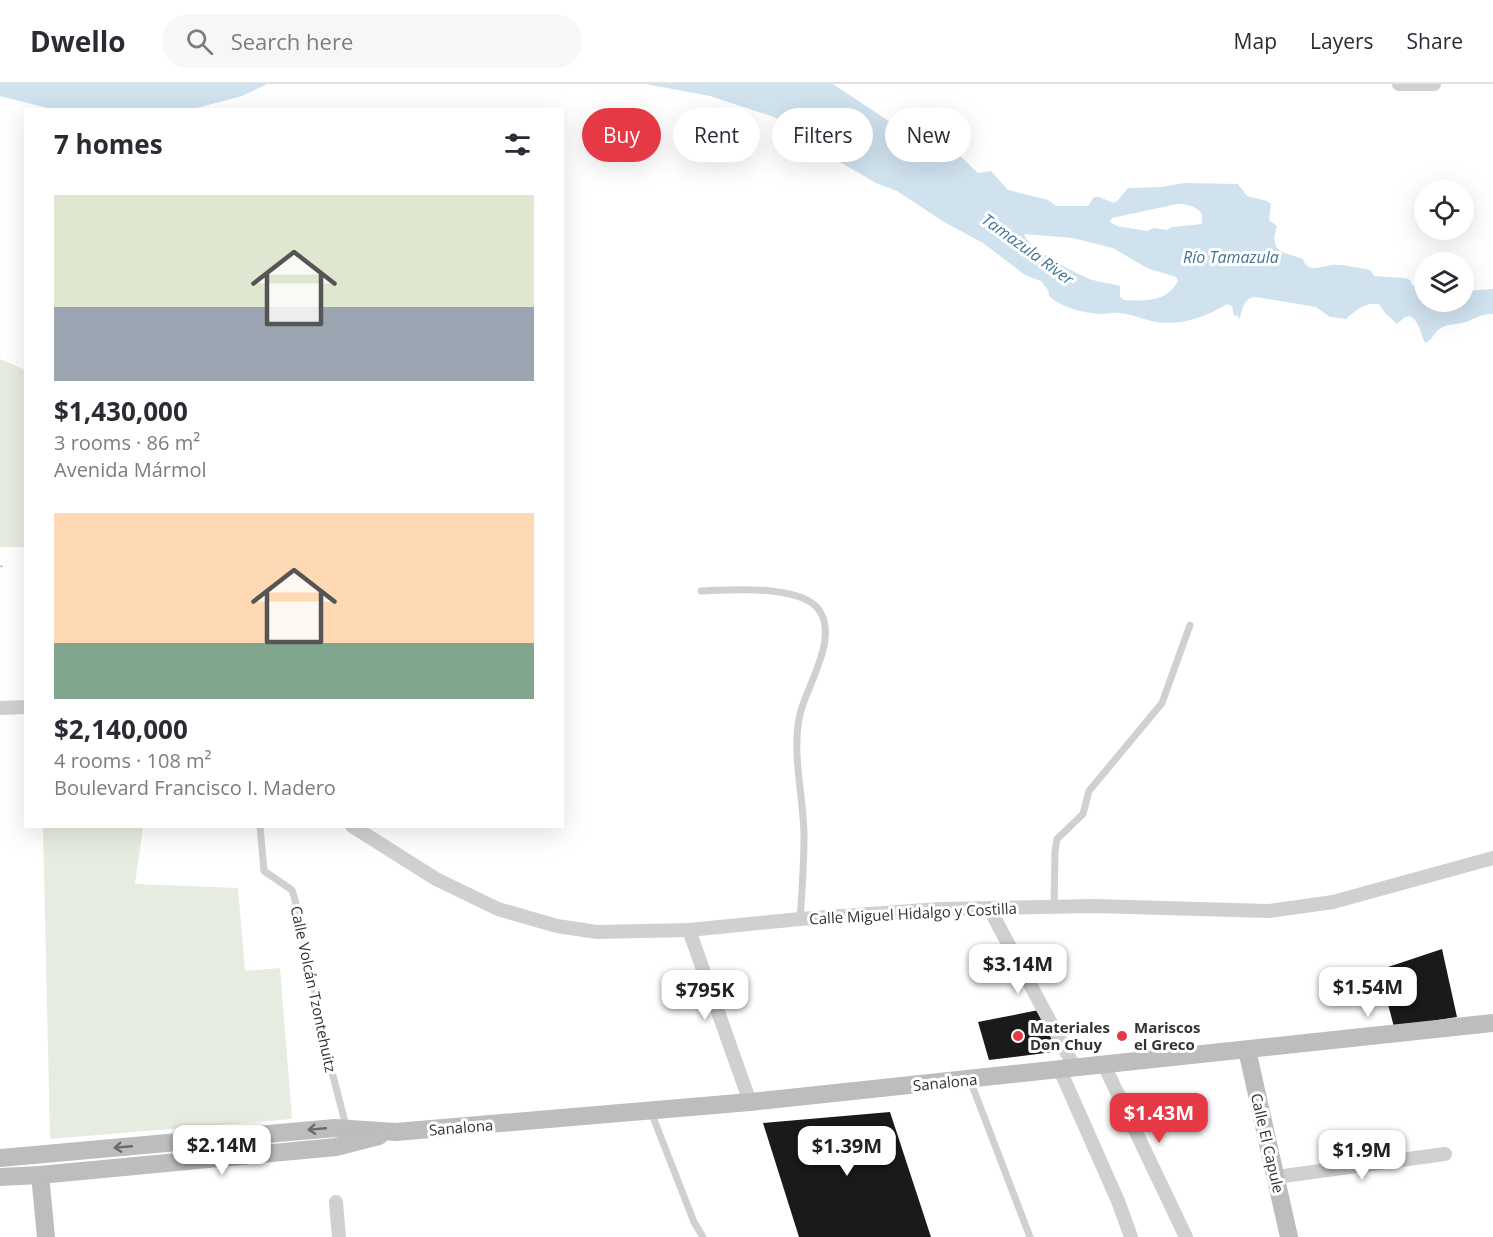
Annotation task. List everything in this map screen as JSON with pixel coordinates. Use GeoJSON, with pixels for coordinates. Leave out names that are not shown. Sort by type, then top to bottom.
{"type":"FeatureCollection","features":[{"type":"Feature","properties":{"kind":"main road","name":"Sanalona"},"geometry":{"type":"LineString","coordinates":[[396,1132],[750,1102],[1493,1023]]}},
{"type":"Feature","properties":{"kind":"main road","name":"Calle El Capule"},"geometry":{"type":"LineString","coordinates":[[1247,1050],[1289,1237]]}},
{"type":"Feature","properties":{"kind":"main road"},"geometry":{"type":"LineString","coordinates":[[0,1158],[335,1128],[396,1132]]}},
{"type":"Feature","properties":{"kind":"main road"},"geometry":{"type":"LineString","coordinates":[[0,1177],[336,1147],[396,1132]]}},
{"type":"Feature","properties":{"kind":"main road"},"geometry":{"type":"LineString","coordinates":[[209,1139],[211,1159]]}},
{"type":"Feature","properties":{"kind":"main road"},"geometry":{"type":"LineString","coordinates":[[40,1175],[46,1237]]}},
{"type":"Feature","properties":{"kind":"street"},"geometry":{"type":"LineString","coordinates":[[1398,84],[1434,84]]}},
{"type":"Feature","properties":{"kind":"street"},"geometry":{"type":"LineString","coordinates":[[0,708],[24,707]]}},
{"type":"Feature","properties":{"kind":"street","name":"Calle Miguel Hidalgo y Costilla"},"geometry":{"type":"LineString","coordinates":[[355,828],[436,879],[498,909],[557,926],[597,932],[689,930],[879,912],[989,908],[1054,906],[1269,911],[1333,902],[1493,858]]}},
{"type":"Feature","properties":{"kind":"street"},"geometry":{"type":"LineString","coordinates":[[989,908],[1067,1069],[1131,1237]]}},
{"type":"Feature","properties":{"kind":"street"},"geometry":{"type":"LineString","coordinates":[[689,930],[750,1102]]}},
{"type":"Feature","properties":{"kind":"street"},"geometry":{"type":"LineString","coordinates":[[1104,1065],[1186,1237]]}},
{"type":"Feature","properties":{"kind":"street"},"geometry":{"type":"LineString","coordinates":[[1276,1177],[1445,1154]]}},
{"type":"Feature","properties":{"kind":"street"},"geometry":{"type":"LineString","coordinates":[[336,1202],[339,1237]]}},
{"type":"Feature","properties":{"kind":"lane"},"geometry":{"type":"LineString","coordinates":[[701,591],[748,590],[793,596],[811,603],[819,609],[823,617],[825,643],[805,698],[797,740],[797,765],[804,836],[800,919]]}},
{"type":"Feature","properties":{"kind":"lane"},"geometry":{"type":"LineString","coordinates":[[1054,906],[1057,839],[1083,814],[1089,790],[1162,703],[1190,625]]}},
{"type":"Feature","properties":{"kind":"lane","name":"Calle Volcán Tzontehuitz"},"geometry":{"type":"LineString","coordinates":[[260,828],[264,871],[292,890],[295,900],[346,1128]]}},
{"type":"Feature","properties":{"kind":"lane"},"geometry":{"type":"LineString","coordinates":[[969,1080],[1030,1237]]}},
{"type":"Feature","properties":{"kind":"lane"},"geometry":{"type":"LineString","coordinates":[[650,1111],[694,1222],[703,1237]]}},
{"type":"Feature","properties":{"kind":"path"},"geometry":{"type":"LineString","coordinates":[[0,566],[6,567]]}},
{"type":"Feature","properties":{"kind":"shaded area"},"geometry":{"type":"Polygon","coordinates":[[[0,359],[24,370],[24,547],[0,547],[0,359]]]}},
{"type":"Feature","properties":{"kind":"shaded area"},"geometry":{"type":"Polygon","coordinates":[[[43,828],[143,828],[135,884],[238,888],[245,971],[280,968],[292,1119],[50,1139],[43,828]]]}},
{"type":"Feature","properties":{"kind":"water"},"geometry":{"type":"Polygon","coordinates":[[[0,84],[267,84],[242,96],[197,108],[47,108],[0,96],[0,84]]]}},
{"type":"Feature","properties":{"kind":"water","name":"Río Tamazula"},"geometry":{"type":"Polygon","coordinates":[[[646,84],[833,84],[869,108],[772,108],[772,116],[760,112],[760,108],[747,108],[710,96],[646,84]]]}},
{"type":"Feature","properties":{"kind":"water","name":"Río Tamazula"},"geometry":{"type":"Polygon","coordinates":[[[873,111],[885,119],[885,162],[967,162],[978,173],[991,171],[1008,190],[1048,200],[1056,206],[1088,206],[1094,197],[1114,203],[1128,188],[1162,187],[1184,183],[1238,184],[1247,196],[1271,204],[1269,220],[1277,226],[1274,237],[1276,247],[1282,252],[1303,259],[1305,264],[1311,268],[1345,266],[1367,269],[1374,276],[1410,280],[1414,285],[1414,312],[1474,312],[1474,290],[1493,289],[1493,314],[1445,326],[1425,343],[1413,318],[1405,317],[1397,324],[1379,304],[1365,305],[1346,319],[1330,317],[1316,307],[1256,297],[1248,299],[1239,320],[1238,315],[1234,316],[1232,306],[1227,304],[1200,317],[1171,323],[1151,321],[1131,315],[1080,311],[1054,300],[1049,296],[1048,290],[1041,281],[1025,275],[983,243],[944,222],[897,191],[876,183],[840,162],[873,162],[873,111]],[[1177,204],[1112,218],[1110,222],[1117,226],[1147,231],[1154,228],[1167,230],[1172,227],[1202,224],[1202,214],[1188,205],[1177,204]],[[1024,234],[1027,240],[1043,254],[1077,273],[1093,280],[1120,286],[1120,297],[1124,300],[1147,300],[1162,297],[1178,281],[1176,277],[1147,268],[1113,248],[1072,238],[1024,234]]]}},
{"type":"Feature","properties":{"kind":"building"},"geometry":{"type":"Polygon","coordinates":[[[1442,949],[1457,1017],[1394,1027],[1379,970],[1442,949]]]}},
{"type":"Feature","properties":{"kind":"building","name":"Materiales Don Chuy"},"geometry":{"type":"Polygon","coordinates":[[[1039,1010],[1061,1051],[989,1060],[978,1022],[1039,1010]]]}},
{"type":"Feature","properties":{"kind":"building"},"geometry":{"type":"Polygon","coordinates":[[[890,1112],[931,1237],[799,1237],[763,1123],[890,1112]]]}},
{"type":"Feature","properties":{"kind":"place","name":"Materiales Don Chuy"},"geometry":{"type":"Point","coordinates":[1018,1036]}},
{"type":"Feature","properties":{"kind":"place","name":"Mariscos el Greco"},"geometry":{"type":"Point","coordinates":[1122,1036]}},
{"type":"Feature","properties":{"kind":"water label","name":"Tamazula River"},"geometry":{"type":"Point","coordinates":[1028,249]}}]}
